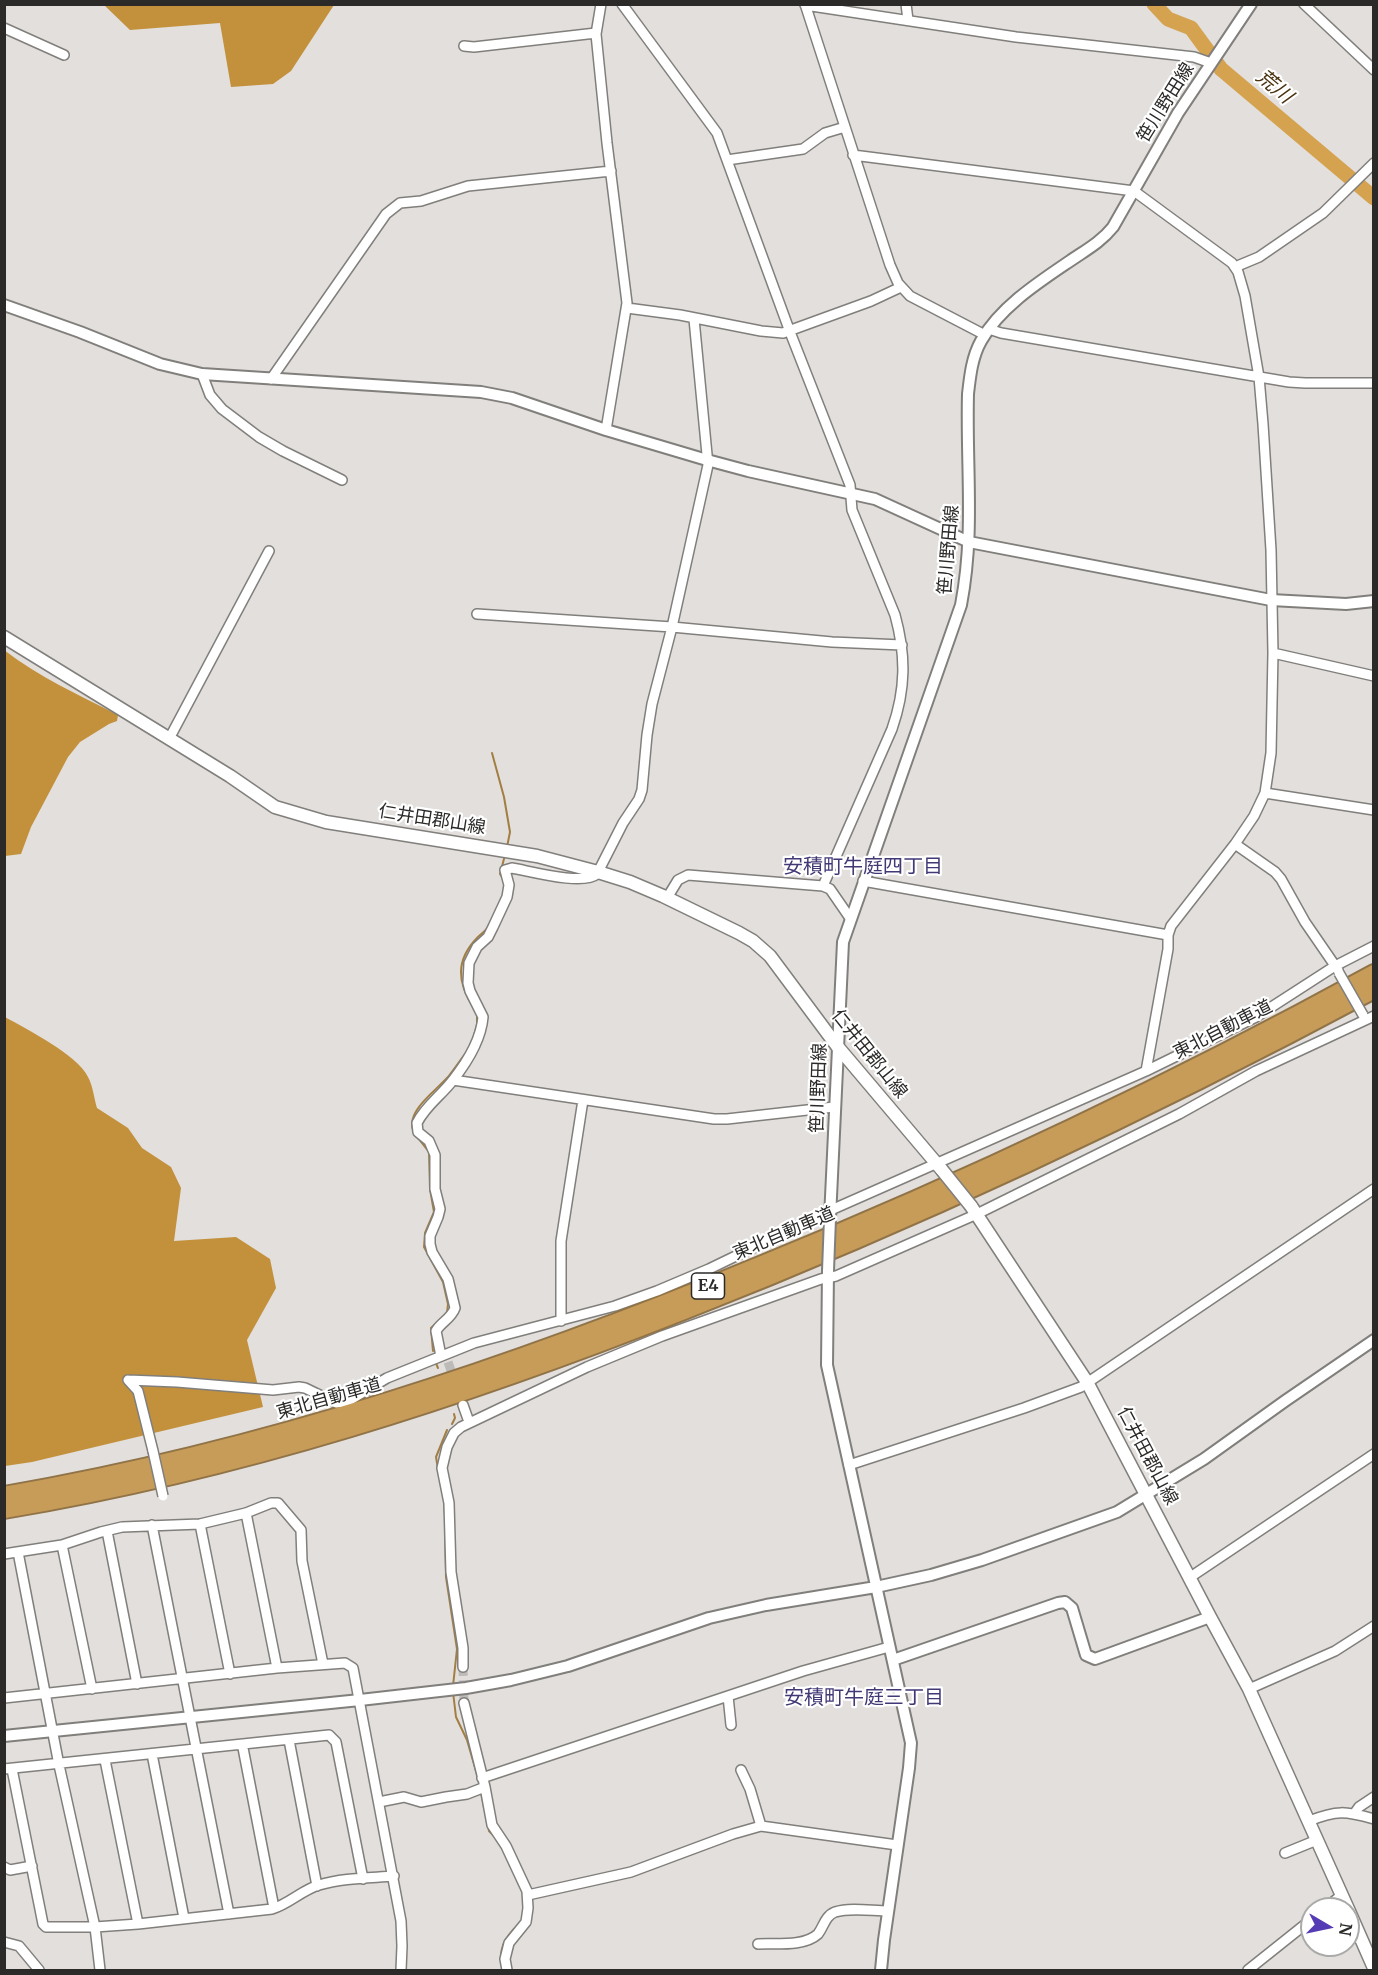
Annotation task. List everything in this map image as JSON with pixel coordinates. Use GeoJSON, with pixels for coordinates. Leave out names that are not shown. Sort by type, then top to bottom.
{"type":"FeatureCollection","features":[{"type":"Feature","properties":{"kind":"highway","name":"東北自動車道"},"geometry":{"type":"LineString","coordinates":[[4,1495],[162,1464],[298,1429],[442,1385],[598,1330],[787,1254],[946,1185],[1118,1105],[1374,973]]}},
{"type":"Feature","properties":{"kind":"highway","name":"東北自動車道"},"geometry":{"type":"LineString","coordinates":[[4,1510],[164,1478],[303,1443],[447,1399],[602,1344],[791,1269],[976,1188],[1215,1073],[1374,990]]}},
{"type":"Feature","properties":{"kind":"main road","name":"仁井田郡山線"},"geometry":{"type":"LineString","coordinates":[[4,637],[230,776],[275,807],[326,822],[537,856],[598,872],[630,882],[667,898],[739,933],[762,948],[837,1046],[974,1210],[1087,1382],[1249,1689],[1342,1895]]}},
{"type":"Feature","properties":{"kind":"main road","name":"仁井田郡山線"},"geometry":{"type":"LineString","coordinates":[[1360,1936],[1374,1968]]}},
{"type":"Feature","properties":{"kind":"street"},"geometry":{"type":"LineString","coordinates":[[601,4],[596,33],[627,308],[606,430]]}},
{"type":"Feature","properties":{"kind":"street"},"geometry":{"type":"LineString","coordinates":[[622,4],[713,126],[847,477],[852,510],[895,615],[902,645],[903,669],[896,717],[823,886]]}},
{"type":"Feature","properties":{"kind":"street"},"geometry":{"type":"LineString","coordinates":[[906,4],[908,20]]}},
{"type":"Feature","properties":{"kind":"street","name":"笹川野田線"},"geometry":{"type":"LineString","coordinates":[[881,1971],[911,1743],[826,1365],[834,1107],[843,942],[960,604],[966,578],[969,542],[969,382],[975,355],[987,332],[1006,311],[1039,282],[1099,243],[1113,227],[1163,138],[1210,63],[1251,4]]}},
{"type":"Feature","properties":{"kind":"street"},"geometry":{"type":"LineString","coordinates":[[1304,4],[1369,60],[1374,70]]}},
{"type":"Feature","properties":{"kind":"street"},"geometry":{"type":"LineString","coordinates":[[1210,63],[1194,57],[1016,37],[805,5],[890,265],[901,287],[920,302],[987,332],[1259,377],[1305,383],[1374,383]]}},
{"type":"Feature","properties":{"kind":"street"},"geometry":{"type":"LineString","coordinates":[[4,28],[64,55]]}},
{"type":"Feature","properties":{"kind":"street"},"geometry":{"type":"LineString","coordinates":[[464,46],[596,33]]}},
{"type":"Feature","properties":{"kind":"street"},"geometry":{"type":"LineString","coordinates":[[727,160],[807,148],[825,133],[845,127]]}},
{"type":"Feature","properties":{"kind":"street"},"geometry":{"type":"LineString","coordinates":[[853,155],[1134,191],[1235,267],[1245,296],[1259,377],[1271,550],[1273,653],[1271,753],[1264,792],[1254,816],[1171,926],[1146,1071]]}},
{"type":"Feature","properties":{"kind":"street"},"geometry":{"type":"LineString","coordinates":[[1235,267],[1259,257],[1323,213],[1374,163]]}},
{"type":"Feature","properties":{"kind":"street"},"geometry":{"type":"LineString","coordinates":[[271,379],[388,211],[396,204],[421,201],[468,186],[611,171]]}},
{"type":"Feature","properties":{"kind":"street"},"geometry":{"type":"LineString","coordinates":[[627,308],[676,314],[761,332],[777,333],[790,332],[901,287]]}},
{"type":"Feature","properties":{"kind":"street"},"geometry":{"type":"LineString","coordinates":[[4,305],[160,364],[202,374],[481,392],[512,398],[606,430],[707,460],[875,499],[969,542],[1271,600],[1346,604],[1374,601]]}},
{"type":"Feature","properties":{"kind":"street"},"geometry":{"type":"LineString","coordinates":[[445,1357],[436,1331],[452,1315],[454,1305],[448,1279],[432,1252],[430,1244],[430,1236],[440,1209],[435,1195],[435,1155],[431,1144],[418,1132],[416,1125],[428,1105],[453,1080],[474,1049],[483,1017],[470,991],[469,963],[477,947],[488,937],[507,897],[509,885],[505,870],[512,868],[584,879],[593,878],[639,799],[652,704],[672,627],[707,460],[694,319]]}},
{"type":"Feature","properties":{"kind":"street"},"geometry":{"type":"LineString","coordinates":[[202,374],[210,395],[222,409],[283,451],[342,480]]}},
{"type":"Feature","properties":{"kind":"street"},"geometry":{"type":"LineString","coordinates":[[169,739],[269,551]]}},
{"type":"Feature","properties":{"kind":"street"},"geometry":{"type":"LineString","coordinates":[[477,614],[672,627],[832,642],[902,645]]}},
{"type":"Feature","properties":{"kind":"street"},"geometry":{"type":"LineString","coordinates":[[1273,653],[1374,676]]}},
{"type":"Feature","properties":{"kind":"street"},"geometry":{"type":"LineString","coordinates":[[1264,792],[1374,810]]}},
{"type":"Feature","properties":{"kind":"street"},"geometry":{"type":"LineString","coordinates":[[463,1666],[463,1648],[451,1572],[449,1503],[442,1468],[451,1437],[458,1429],[587,1367],[662,1336],[821,1279],[1179,1114],[1256,1071],[1369,1019],[1305,922],[1281,879],[1275,872],[1235,844]]}},
{"type":"Feature","properties":{"kind":"street"},"geometry":{"type":"LineString","coordinates":[[667,898],[678,879],[688,875],[823,886],[830,889],[850,918]]}},
{"type":"Feature","properties":{"kind":"street"},"geometry":{"type":"LineString","coordinates":[[863,881],[1168,935]]}},
{"type":"Feature","properties":{"kind":"street"},"geometry":{"type":"LineString","coordinates":[[163,1496],[138,1391],[128,1380],[273,1390],[299,1387],[326,1399],[340,1403],[347,1402],[387,1378],[445,1357],[474,1343],[615,1306],[657,1291],[940,1167],[1256,1017],[1374,946]]}},
{"type":"Feature","properties":{"kind":"street"},"geometry":{"type":"LineString","coordinates":[[453,1080],[714,1119],[834,1107]]}},
{"type":"Feature","properties":{"kind":"street"},"geometry":{"type":"LineString","coordinates":[[561,1321],[561,1241],[583,1100]]}},
{"type":"Feature","properties":{"kind":"street"},"geometry":{"type":"LineString","coordinates":[[849,1465],[1081,1387],[1374,1189]]}},
{"type":"Feature","properties":{"kind":"street"},"geometry":{"type":"LineString","coordinates":[[4,1736],[466,1688],[568,1666],[709,1618],[766,1605],[876,1587],[931,1575],[982,1560],[1117,1512],[1204,1459],[1374,1340]]}},
{"type":"Feature","properties":{"kind":"street"},"geometry":{"type":"LineString","coordinates":[[463,1405],[469,1422]]}},
{"type":"Feature","properties":{"kind":"street"},"geometry":{"type":"LineString","coordinates":[[1189,1578],[1374,1454]]}},
{"type":"Feature","properties":{"kind":"street"},"geometry":{"type":"LineString","coordinates":[[4,1554],[62,1545],[123,1527],[201,1524],[246,1513],[271,1503],[278,1503],[301,1528],[302,1560],[323,1664]]}},
{"type":"Feature","properties":{"kind":"street"},"geometry":{"type":"LineString","coordinates":[[246,1513],[277,1668]]}},
{"type":"Feature","properties":{"kind":"street"},"geometry":{"type":"LineString","coordinates":[[201,1524],[230,1674]]}},
{"type":"Feature","properties":{"kind":"street"},"geometry":{"type":"LineString","coordinates":[[152,1525],[229,1914]]}},
{"type":"Feature","properties":{"kind":"street"},"geometry":{"type":"LineString","coordinates":[[107,1531],[137,1684]]}},
{"type":"Feature","properties":{"kind":"street"},"geometry":{"type":"LineString","coordinates":[[62,1545],[92,1689]]}},
{"type":"Feature","properties":{"kind":"street"},"geometry":{"type":"LineString","coordinates":[[18,1552],[52,1731],[95,1927],[100,1971]]}},
{"type":"Feature","properties":{"kind":"street"},"geometry":{"type":"LineString","coordinates":[[893,1660],[1065,1602],[1072,1608],[1086,1655],[1095,1659],[1210,1617]]}},
{"type":"Feature","properties":{"kind":"street"},"geometry":{"type":"LineString","coordinates":[[1249,1689],[1335,1651],[1374,1626]]}},
{"type":"Feature","properties":{"kind":"street"},"geometry":{"type":"LineString","coordinates":[[379,1802],[404,1797],[423,1802],[467,1794],[484,1783],[728,1696],[803,1671],[889,1647]]}},
{"type":"Feature","properties":{"kind":"street"},"geometry":{"type":"LineString","coordinates":[[4,1698],[345,1662],[353,1668],[394,1876],[401,1921],[401,1971]]}},
{"type":"Feature","properties":{"kind":"street"},"geometry":{"type":"LineString","coordinates":[[728,1696],[731,1725]]}},
{"type":"Feature","properties":{"kind":"street"},"geometry":{"type":"LineString","coordinates":[[464,1703],[492,1826],[506,1846],[528,1895],[526,1922],[507,1949],[505,1962],[507,1971]]}},
{"type":"Feature","properties":{"kind":"street"},"geometry":{"type":"LineString","coordinates":[[363,1879],[336,1742],[329,1735],[8,1769],[32,1866],[43,1924],[49,1927],[138,1924],[274,1908],[317,1886],[339,1881],[363,1879],[394,1876]]}},
{"type":"Feature","properties":{"kind":"street"},"geometry":{"type":"LineString","coordinates":[[289,1740],[317,1886]]}},
{"type":"Feature","properties":{"kind":"street"},"geometry":{"type":"LineString","coordinates":[[243,1748],[274,1908]]}},
{"type":"Feature","properties":{"kind":"street"},"geometry":{"type":"LineString","coordinates":[[152,1754],[184,1918]]}},
{"type":"Feature","properties":{"kind":"street"},"geometry":{"type":"LineString","coordinates":[[105,1760],[138,1924]]}},
{"type":"Feature","properties":{"kind":"street"},"geometry":{"type":"LineString","coordinates":[[741,1770],[750,1789],[761,1826]]}},
{"type":"Feature","properties":{"kind":"street"},"geometry":{"type":"LineString","coordinates":[[1354,1814],[1359,1807],[1374,1797]]}},
{"type":"Feature","properties":{"kind":"street"},"geometry":{"type":"LineString","coordinates":[[1309,1821],[1335,1812],[1374,1819]]}},
{"type":"Feature","properties":{"kind":"street"},"geometry":{"type":"LineString","coordinates":[[528,1895],[631,1872],[761,1826],[897,1845]]}},
{"type":"Feature","properties":{"kind":"street"},"geometry":{"type":"LineString","coordinates":[[1285,1853],[1317,1840]]}},
{"type":"Feature","properties":{"kind":"street"},"geometry":{"type":"LineString","coordinates":[[4,1867],[10,1870],[32,1866]]}},
{"type":"Feature","properties":{"kind":"street"},"geometry":{"type":"LineString","coordinates":[[758,1944],[793,1942],[811,1938],[819,1932],[828,1916],[835,1912],[888,1911]]}},
{"type":"Feature","properties":{"kind":"street"},"geometry":{"type":"LineString","coordinates":[[1248,1971],[1300,1929]]}},
{"type":"Feature","properties":{"kind":"street"},"geometry":{"type":"LineString","coordinates":[[4,1942],[19,1946],[39,1971]]}},
{"type":"Feature","properties":{"kind":"shaded area"},"geometry":{"type":"Polygon","coordinates":[[[104,5],[334,5],[291,71],[273,84],[231,87],[220,23],[130,30],[104,5]]]}},
{"type":"Feature","properties":{"kind":"shaded area"},"geometry":{"type":"Polygon","coordinates":[[[4,650],[45,677],[118,715],[117,721],[80,742],[68,757],[31,827],[21,854],[5,856],[4,650]]]}},
{"type":"Feature","properties":{"kind":"shaded area"},"geometry":{"type":"Polygon","coordinates":[[[5,1017],[51,1043],[74,1060],[90,1081],[97,1108],[128,1128],[142,1148],[171,1167],[181,1188],[174,1241],[236,1237],[270,1259],[276,1288],[247,1340],[263,1407],[32,1462],[5,1466],[5,1017]]]}},
{"type":"Feature","properties":{"kind":"waterway","name":"荒川"},"geometry":{"type":"LineString","coordinates":[[1154,4],[1168,19],[1191,28],[1221,69],[1374,198]]}},
{"type":"Feature","properties":{"kind":"waterway"},"geometry":{"type":"LineString","coordinates":[[492,753],[504,797],[510,832],[507,847]]}},
{"type":"Feature","properties":{"kind":"waterway"},"geometry":{"type":"LineString","coordinates":[[504,880],[500,874],[505,855]]}},
{"type":"Feature","properties":{"kind":"waterway"},"geometry":{"type":"LineString","coordinates":[[474,1008],[464,990],[462,963],[465,954],[488,928]]}},
{"type":"Feature","properties":{"kind":"waterway"},"geometry":{"type":"LineString","coordinates":[[472,1042],[477,1016]]}},
{"type":"Feature","properties":{"kind":"waterway"},"geometry":{"type":"LineString","coordinates":[[415,1134],[412,1126],[417,1110],[448,1077],[468,1050]]}},
{"type":"Feature","properties":{"kind":"waterway"},"geometry":{"type":"LineString","coordinates":[[418,1138],[429,1152],[430,1189],[434,1212],[425,1233],[424,1247],[443,1282],[448,1304],[447,1313],[431,1328],[433,1351]]}},
{"type":"Feature","properties":{"kind":"waterway"},"geometry":{"type":"LineString","coordinates":[[435,1361],[438,1368]]}},
{"type":"Feature","properties":{"kind":"waterway"},"geometry":{"type":"LineString","coordinates":[[452,1424],[454,1414]]}},
{"type":"Feature","properties":{"kind":"waterway"},"geometry":{"type":"LineString","coordinates":[[439,1475],[436,1457],[447,1430]]}},
{"type":"Feature","properties":{"kind":"waterway"},"geometry":{"type":"LineString","coordinates":[[444,1501],[445,1516]]}},
{"type":"Feature","properties":{"kind":"waterway"},"geometry":{"type":"LineString","coordinates":[[445,1522],[446,1577],[457,1649],[453,1686]]}},
{"type":"Feature","properties":{"kind":"waterway"},"geometry":{"type":"LineString","coordinates":[[453,1692],[456,1717],[467,1740],[478,1778]]}},
{"type":"Feature","properties":{"kind":"waterway"},"geometry":{"type":"LineString","coordinates":[[481,1792],[489,1831],[497,1839]]}},
{"type":"Feature","properties":{"kind":"waterway"},"geometry":{"type":"LineString","coordinates":[[503,1969],[501,1962],[503,1944],[519,1924]]}},
{"type":"Feature","properties":{"kind":"tunnel"},"geometry":{"type":"LineString","coordinates":[[448,1362],[455,1382]]}},
{"type":"Feature","properties":{"kind":"tunnel"},"geometry":{"type":"LineString","coordinates":[[463,1667],[464,1703]]}},
{"type":"Feature","properties":{"kind":"district","name":"安積町牛庭四丁目"},"geometry":{"type":"Point","coordinates":[863,867]}},
{"type":"Feature","properties":{"kind":"district","name":"安積町牛庭三丁目"},"geometry":{"type":"Point","coordinates":[864,1698]}}]}
